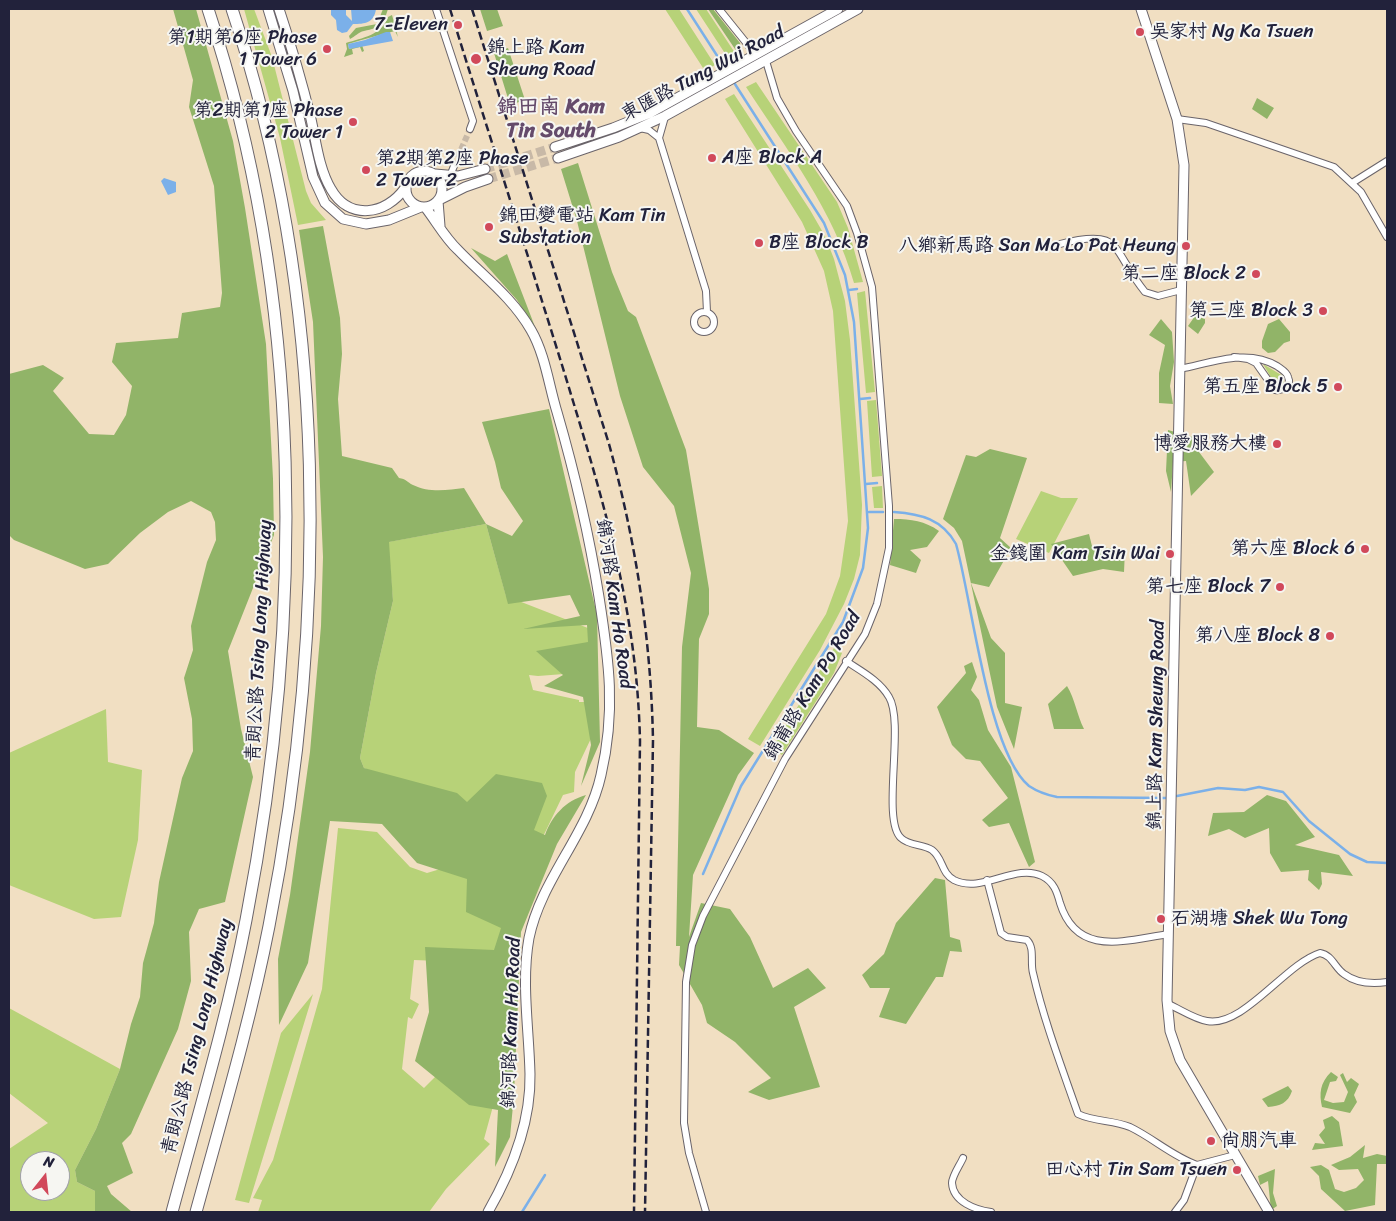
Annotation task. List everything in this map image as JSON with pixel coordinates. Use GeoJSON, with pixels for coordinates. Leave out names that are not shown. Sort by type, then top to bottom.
{"type":"FeatureCollection","features":[{"type":"Feature","properties":{"kind":"highway","name":"青朗公路 Tsing Long Highway"},"geometry":{"type":"LineString","coordinates":[[172,1212],[222,1026],[259,850],[277,707],[285,581],[284,431],[278,342],[269,270],[244,138],[208,9]]}},
{"type":"Feature","properties":{"kind":"highway"},"geometry":{"type":"LineString","coordinates":[[196,1212],[246,1026],[280,865],[300,709],[308,579],[308,430],[304,365],[293,267],[266,128],[232,9]]}},
{"type":"Feature","properties":{"kind":"main road"},"geometry":{"type":"LineString","coordinates":[[268,9],[293,91],[313,177],[325,203],[343,219],[366,224],[389,220],[439,201],[465,187],[488,179]]}},
{"type":"Feature","properties":{"kind":"main road"},"geometry":{"type":"LineString","coordinates":[[279,9],[304,90],[324,174],[331,190],[346,205],[365,212],[387,206],[406,188]]}},
{"type":"Feature","properties":{"kind":"main road","name":"東匯路 Tung Wui Road"},"geometry":{"type":"LineString","coordinates":[[554,147],[638,118],[838,9]]}},
{"type":"Feature","properties":{"kind":"main road","name":"東匯路 Tung Wui Road"},"geometry":{"type":"LineString","coordinates":[[558,158],[640,128],[665,116],[858,9]]}},
{"type":"Feature","properties":{"kind":"main road","name":"錦上路 Kam Sheung Road"},"geometry":{"type":"LineString","coordinates":[[1142,9],[1177,119],[1184,165],[1169,934],[1168,1004],[1170,1031],[1180,1060],[1269,1212]]}},
{"type":"Feature","properties":{"kind":"main road"},"geometry":{"type":"LineString","coordinates":[[423,207],[410,201],[406,188],[408,180],[415,173],[424,171],[450,176],[485,169]]}},
{"type":"Feature","properties":{"kind":"main road"},"geometry":{"type":"LineString","coordinates":[[435,174],[442,185],[439,201],[441,228]]}},
{"type":"Feature","properties":{"kind":"main road","name":"錦河路 Kam Ho Road"},"geometry":{"type":"LineString","coordinates":[[423,207],[459,252],[510,300],[536,340],[584,512],[605,632],[612,686],[606,745],[597,789],[581,825],[543,896],[532,928],[526,974],[530,1075],[528,1106],[514,1159],[488,1212]]}},
{"type":"Feature","properties":{"kind":"street"},"geometry":{"type":"LineString","coordinates":[[436,9],[473,121],[470,128]]}},
{"type":"Feature","properties":{"kind":"street"},"geometry":{"type":"LineString","coordinates":[[719,9],[756,55]]}},
{"type":"Feature","properties":{"kind":"street","name":"錦莆路 Kam Po Road"},"geometry":{"type":"LineString","coordinates":[[706,1212],[689,1153],[684,1116],[686,982],[692,945],[703,916],[785,759],[872,619],[886,572],[889,548],[889,506],[872,287],[858,233],[846,206],[777,98],[763,62]]}},
{"type":"Feature","properties":{"kind":"street"},"geometry":{"type":"LineString","coordinates":[[665,116],[659,138],[706,291],[707,312]]}},
{"type":"Feature","properties":{"kind":"street"},"geometry":{"type":"LineString","coordinates":[[1177,119],[1206,123],[1334,167],[1361,192],[1387,238]]}},
{"type":"Feature","properties":{"kind":"street"},"geometry":{"type":"LineString","coordinates":[[640,128],[649,130],[659,138]]}},
{"type":"Feature","properties":{"kind":"street"},"geometry":{"type":"LineString","coordinates":[[1352,183],[1387,161]]}},
{"type":"Feature","properties":{"kind":"street"},"geometry":{"type":"LineString","coordinates":[[450,176],[454,166]]}},
{"type":"Feature","properties":{"kind":"street"},"geometry":{"type":"LineString","coordinates":[[1060,244],[1084,238],[1106,240],[1120,252],[1145,292],[1158,296],[1181,290]]}},
{"type":"Feature","properties":{"kind":"street"},"geometry":{"type":"LineString","coordinates":[[1180,369],[1234,358],[1254,357],[1270,362],[1287,374],[1288,386],[1275,390],[1256,363],[1248,359],[1234,358]]}},
{"type":"Feature","properties":{"kind":"street"},"geometry":{"type":"LineString","coordinates":[[846,661],[876,682],[892,702],[895,721],[892,778],[897,834],[904,841],[932,850],[940,859],[945,873],[953,880],[968,883],[1029,873],[1048,879],[1055,887],[1067,922],[1082,936],[1091,940],[1113,942],[1169,934]]}},
{"type":"Feature","properties":{"kind":"street"},"geometry":{"type":"LineString","coordinates":[[987,880],[1001,933],[1007,937],[1027,940],[1030,946],[1033,973],[1042,1010],[1078,1114],[1091,1120],[1119,1123],[1132,1128],[1178,1158],[1197,1165],[1235,1154]]}},
{"type":"Feature","properties":{"kind":"street"},"geometry":{"type":"LineString","coordinates":[[1168,1004],[1201,1020],[1220,1020],[1262,997],[1279,978],[1320,953],[1328,956],[1343,974],[1354,979],[1374,984],[1387,982]]}},
{"type":"Feature","properties":{"kind":"street"},"geometry":{"type":"LineString","coordinates":[[963,1158],[953,1180],[953,1186],[963,1202],[978,1210],[991,1212]]}},
{"type":"Feature","properties":{"kind":"street"},"geometry":{"type":"LineString","coordinates":[[1176,1212],[1184,1200],[1197,1165]]}},
{"type":"Feature","properties":{"kind":"green space"},"geometry":{"type":"Polygon","coordinates":[[[173,9],[196,9],[233,141],[266,344],[274,535],[228,651],[241,729],[253,777],[225,902],[199,909],[189,932],[191,981],[178,1029],[131,1134],[122,1143],[133,1173],[107,1186],[111,1194],[132,1212],[95,1212],[95,1191],[77,1182],[75,1170],[96,1129],[120,1069],[140,997],[143,963],[154,923],[159,882],[182,778],[193,751],[192,719],[184,678],[193,650],[191,626],[207,562],[216,540],[215,522],[211,512],[191,501],[168,512],[140,533],[108,564],[85,569],[14,540],[9,535],[9,374],[43,365],[64,378],[53,391],[89,434],[114,435],[126,415],[132,386],[112,362],[116,343],[178,338],[182,313],[220,307],[222,293],[214,186],[189,107],[193,80],[173,9]]]}},
{"type":"Feature","properties":{"kind":"green space"},"geometry":{"type":"Polygon","coordinates":[[[244,9],[254,9],[272,57],[306,191],[311,203],[326,220],[298,225],[280,138],[244,9]]]}},
{"type":"Feature","properties":{"kind":"green space"},"geometry":{"type":"Polygon","coordinates":[[[383,9],[388,9],[380,26],[360,32],[350,39],[349,36],[356,28],[377,24],[383,9]]]}},
{"type":"Feature","properties":{"kind":"green space"},"geometry":{"type":"Polygon","coordinates":[[[480,9],[497,9],[503,26],[487,31],[480,9]]]}},
{"type":"Feature","properties":{"kind":"green space"},"geometry":{"type":"Polygon","coordinates":[[[665,9],[679,9],[715,65],[705,71],[665,9]]]}},
{"type":"Feature","properties":{"kind":"green space"},"geometry":{"type":"Polygon","coordinates":[[[696,9],[706,9],[735,53],[728,58],[696,9]]]}},
{"type":"Feature","properties":{"kind":"green space"},"geometry":{"type":"Polygon","coordinates":[[[708,9],[713,9],[740,43],[741,48],[737,52],[708,9]]]}},
{"type":"Feature","properties":{"kind":"green space"},"geometry":{"type":"Polygon","coordinates":[[[392,15],[398,37],[395,31],[348,44],[349,49],[362,45],[364,51],[362,52],[360,47],[352,49],[353,54],[344,57],[347,49],[346,43],[376,32],[388,17],[392,15]]]}},
{"type":"Feature","properties":{"kind":"green space"},"geometry":{"type":"Polygon","coordinates":[[[508,48],[525,100],[510,105],[494,53],[508,48]]]}},
{"type":"Feature","properties":{"kind":"green space"},"geometry":{"type":"Polygon","coordinates":[[[756,82],[837,202],[848,228],[863,282],[854,283],[845,256],[822,206],[746,87],[756,82]]]}},
{"type":"Feature","properties":{"kind":"green space"},"geometry":{"type":"Polygon","coordinates":[[[734,94],[810,210],[825,236],[834,259],[845,301],[850,340],[862,505],[860,555],[854,579],[844,604],[820,650],[760,746],[748,739],[826,614],[840,576],[848,521],[833,311],[824,271],[802,222],[725,99],[734,94]]]}},
{"type":"Feature","properties":{"kind":"green space"},"geometry":{"type":"Polygon","coordinates":[[[1257,98],[1274,108],[1267,119],[1252,109],[1257,98]]]}},
{"type":"Feature","properties":{"kind":"green space"},"geometry":{"type":"Polygon","coordinates":[[[578,163],[612,272],[628,311],[636,317],[686,450],[709,589],[709,614],[699,639],[697,727],[719,730],[754,753],[738,775],[693,875],[689,937],[701,903],[730,909],[750,937],[773,988],[808,968],[826,988],[794,1007],[820,1087],[769,1100],[748,1092],[771,1078],[735,1042],[707,1023],[702,1005],[679,965],[680,946],[676,946],[682,647],[691,573],[674,506],[643,467],[620,396],[577,221],[561,169],[578,163]]]}},
{"type":"Feature","properties":{"kind":"green space"},"geometry":{"type":"Polygon","coordinates":[[[323,226],[340,318],[342,354],[338,399],[342,456],[392,468],[399,478],[419,488],[452,490],[464,488],[486,524],[389,542],[393,601],[376,673],[360,758],[364,768],[457,793],[467,802],[496,774],[542,783],[547,796],[534,830],[545,835],[551,822],[560,810],[572,801],[586,795],[557,844],[521,932],[514,1095],[510,1137],[495,1167],[498,1110],[469,1105],[415,1061],[429,1012],[425,947],[494,950],[501,928],[466,912],[467,879],[417,863],[382,824],[330,821],[308,963],[279,1025],[278,959],[290,895],[310,752],[321,626],[323,557],[313,322],[299,230],[323,226]]]}},
{"type":"Feature","properties":{"kind":"green space"},"geometry":{"type":"Polygon","coordinates":[[[471,248],[495,261],[507,254],[537,332],[517,300],[471,248]]]}},
{"type":"Feature","properties":{"kind":"green space"},"geometry":{"type":"Polygon","coordinates":[[[865,291],[875,392],[866,393],[857,293],[865,291]]]}},
{"type":"Feature","properties":{"kind":"green space"},"geometry":{"type":"Polygon","coordinates":[[[1195,316],[1205,319],[1205,323],[1198,334],[1188,326],[1195,316]]]}},
{"type":"Feature","properties":{"kind":"green space"},"geometry":{"type":"Polygon","coordinates":[[[1161,319],[1172,332],[1174,362],[1170,386],[1173,404],[1159,403],[1159,373],[1165,345],[1149,335],[1161,319]]]}},
{"type":"Feature","properties":{"kind":"green space"},"geometry":{"type":"Polygon","coordinates":[[[1279,319],[1290,332],[1290,341],[1284,343],[1275,352],[1268,353],[1262,348],[1262,341],[1268,324],[1279,319]]]}},
{"type":"Feature","properties":{"kind":"green space"},"geometry":{"type":"Polygon","coordinates":[[[1263,364],[1283,376],[1284,383],[1280,386],[1275,384],[1263,364]]]}},
{"type":"Feature","properties":{"kind":"green space"},"geometry":{"type":"Polygon","coordinates":[[[876,400],[882,476],[872,477],[867,401],[876,400]]]}},
{"type":"Feature","properties":{"kind":"green space"},"geometry":{"type":"Polygon","coordinates":[[[549,409],[597,615],[600,742],[581,786],[591,745],[583,697],[544,686],[563,675],[536,651],[588,642],[587,625],[523,629],[580,616],[570,595],[508,604],[486,524],[512,536],[523,521],[501,488],[482,422],[549,409]]]}},
{"type":"Feature","properties":{"kind":"green space"},"geometry":{"type":"Polygon","coordinates":[[[1168,430],[1200,439],[1199,452],[1214,472],[1191,496],[1186,461],[1173,462],[1171,492],[1166,471],[1168,430]]]}},
{"type":"Feature","properties":{"kind":"green space"},"geometry":{"type":"Polygon","coordinates":[[[990,449],[1027,458],[1000,538],[1011,548],[989,587],[971,583],[991,638],[1005,653],[1005,703],[1022,707],[1014,749],[997,707],[962,541],[954,528],[943,519],[966,455],[976,457],[990,449]]]}},
{"type":"Feature","properties":{"kind":"green space"},"geometry":{"type":"Polygon","coordinates":[[[882,486],[883,508],[874,508],[872,487],[882,486]]]}},
{"type":"Feature","properties":{"kind":"green space"},"geometry":{"type":"Polygon","coordinates":[[[1041,491],[1061,498],[1078,498],[1049,553],[1016,539],[1041,491]]]}},
{"type":"Feature","properties":{"kind":"green space"},"geometry":{"type":"Polygon","coordinates":[[[894,519],[918,521],[939,531],[927,547],[910,550],[921,560],[916,573],[890,565],[894,519]]]}},
{"type":"Feature","properties":{"kind":"green space"},"geometry":{"type":"Polygon","coordinates":[[[486,524],[506,596],[593,630],[590,672],[529,675],[533,690],[579,700],[579,702],[591,702],[595,730],[575,772],[574,792],[563,795],[539,845],[364,768],[360,758],[376,673],[393,601],[388,542],[486,524]]]}},
{"type":"Feature","properties":{"kind":"green space"},"geometry":{"type":"Polygon","coordinates":[[[1089,534],[1092,546],[1125,550],[1124,572],[1103,569],[1073,576],[1051,544],[1089,534]]]}},
{"type":"Feature","properties":{"kind":"green space"},"geometry":{"type":"Polygon","coordinates":[[[834,648],[842,653],[834,673],[782,755],[772,748],[834,648]]]}},
{"type":"Feature","properties":{"kind":"green space"},"geometry":{"type":"Polygon","coordinates":[[[972,662],[977,677],[971,690],[979,700],[988,730],[1011,767],[1035,862],[1029,867],[1009,823],[989,827],[982,820],[1008,798],[980,761],[966,759],[952,745],[937,707],[966,673],[964,666],[972,662]]]}},
{"type":"Feature","properties":{"kind":"green space"},"geometry":{"type":"Polygon","coordinates":[[[1067,686],[1084,729],[1054,729],[1048,704],[1067,686]]]}},
{"type":"Feature","properties":{"kind":"green space"},"geometry":{"type":"Polygon","coordinates":[[[106,709],[108,762],[142,770],[138,840],[121,917],[94,919],[9,885],[9,753],[106,709]]]}},
{"type":"Feature","properties":{"kind":"green space"},"geometry":{"type":"Polygon","coordinates":[[[1267,795],[1286,801],[1315,837],[1295,845],[1339,855],[1353,876],[1321,872],[1322,884],[1319,890],[1308,880],[1309,870],[1281,872],[1270,853],[1269,828],[1245,838],[1229,829],[1208,836],[1213,813],[1244,812],[1267,795]]]}},
{"type":"Feature","properties":{"kind":"green space"},"geometry":{"type":"Polygon","coordinates":[[[338,828],[377,832],[410,867],[427,873],[524,844],[493,963],[414,960],[410,999],[419,1004],[412,1019],[408,1017],[402,1069],[424,1088],[441,1071],[501,1077],[484,1139],[490,1144],[446,1189],[429,1212],[258,1212],[262,1200],[253,1198],[273,1160],[322,989],[338,828]]]}},
{"type":"Feature","properties":{"kind":"green space"},"geometry":{"type":"Polygon","coordinates":[[[935,878],[945,880],[950,937],[960,940],[962,952],[950,951],[943,977],[936,977],[906,1024],[879,1017],[890,988],[870,988],[862,975],[884,954],[896,923],[935,878]]]}},
{"type":"Feature","properties":{"kind":"green space"},"geometry":{"type":"Polygon","coordinates":[[[313,994],[249,1203],[235,1200],[281,1033],[313,994]]]}},
{"type":"Feature","properties":{"kind":"green space"},"geometry":{"type":"Polygon","coordinates":[[[9,1008],[120,1069],[96,1129],[75,1170],[77,1182],[95,1191],[95,1212],[9,1212],[9,1149],[48,1123],[9,1093],[9,1008]]]}},
{"type":"Feature","properties":{"kind":"green space"},"geometry":{"type":"Polygon","coordinates":[[[1331,1072],[1338,1077],[1336,1081],[1330,1082],[1324,1100],[1333,1103],[1344,1102],[1348,1092],[1340,1075],[1343,1073],[1347,1082],[1351,1078],[1359,1084],[1354,1095],[1357,1102],[1350,1113],[1322,1107],[1321,1088],[1331,1072]]]}},
{"type":"Feature","properties":{"kind":"green space"},"geometry":{"type":"Polygon","coordinates":[[[1288,1086],[1292,1091],[1283,1103],[1268,1107],[1262,1099],[1288,1086]]]}},
{"type":"Feature","properties":{"kind":"green space"},"geometry":{"type":"Polygon","coordinates":[[[1332,1116],[1339,1122],[1343,1146],[1312,1150],[1315,1143],[1325,1144],[1319,1135],[1325,1128],[1323,1120],[1332,1116]]]}},
{"type":"Feature","properties":{"kind":"green space"},"geometry":{"type":"Polygon","coordinates":[[[1365,1145],[1363,1158],[1377,1154],[1387,1156],[1387,1164],[1377,1164],[1375,1205],[1345,1211],[1321,1189],[1319,1176],[1310,1167],[1321,1165],[1329,1170],[1335,1189],[1344,1192],[1356,1188],[1364,1180],[1358,1169],[1339,1170],[1331,1165],[1350,1157],[1365,1145]]]}},
{"type":"Feature","properties":{"kind":"green space"},"geometry":{"type":"Polygon","coordinates":[[[1275,1169],[1273,1193],[1277,1206],[1271,1210],[1268,1181],[1260,1185],[1258,1176],[1275,1169]]]}},
{"type":"Feature","properties":{"kind":"water"},"geometry":{"type":"Polygon","coordinates":[[[331,9],[346,9],[346,15],[352,21],[351,9],[376,9],[371,20],[365,23],[353,24],[347,32],[342,33],[337,30],[336,20],[331,15],[331,9]]]}},
{"type":"Feature","properties":{"kind":"water"},"geometry":{"type":"Polygon","coordinates":[[[390,32],[393,41],[349,49],[348,44],[390,32]]]}},
{"type":"Feature","properties":{"kind":"water"},"geometry":{"type":"Polygon","coordinates":[[[164,178],[176,182],[176,192],[168,195],[161,181],[164,178]]]}},
{"type":"Feature","properties":{"kind":"waterway"},"geometry":{"type":"LineString","coordinates":[[687,9],[725,68]]}},
{"type":"Feature","properties":{"kind":"waterway"},"geometry":{"type":"LineString","coordinates":[[703,874],[741,786],[843,622],[863,568],[868,528],[854,322],[845,275],[824,223],[733,81]]}},
{"type":"Feature","properties":{"kind":"waterway"},"geometry":{"type":"LineString","coordinates":[[849,290],[857,289]]}},
{"type":"Feature","properties":{"kind":"waterway"},"geometry":{"type":"LineString","coordinates":[[860,399],[870,398]]}},
{"type":"Feature","properties":{"kind":"waterway"},"geometry":{"type":"LineString","coordinates":[[866,484],[877,483]]}},
{"type":"Feature","properties":{"kind":"waterway"},"geometry":{"type":"LineString","coordinates":[[869,512],[883,512]]}},
{"type":"Feature","properties":{"kind":"waterway"},"geometry":{"type":"LineString","coordinates":[[894,512],[913,514],[930,519],[944,529],[956,544],[992,709],[1003,742],[1015,768],[1029,786],[1057,797],[1166,798]]}},
{"type":"Feature","properties":{"kind":"waterway"},"geometry":{"type":"LineString","coordinates":[[1177,796],[1218,788],[1245,790],[1259,787],[1283,792],[1309,821],[1350,854],[1367,862],[1387,863]]}},
{"type":"Feature","properties":{"kind":"waterway"},"geometry":{"type":"LineString","coordinates":[[522,1212],[545,1175]]}},
{"type":"Feature","properties":{"kind":"tunnel"},"geometry":{"type":"LineString","coordinates":[[454,166],[470,129]]}},
{"type":"Feature","properties":{"kind":"tunnel"},"geometry":{"type":"LineString","coordinates":[[485,169],[555,147]]}},
{"type":"Feature","properties":{"kind":"tunnel"},"geometry":{"type":"LineString","coordinates":[[488,179],[558,158]]}},
{"type":"Feature","properties":{"kind":"railway"},"geometry":{"type":"LineString","coordinates":[[450,9],[590,459],[614,550],[632,643],[640,741],[634,1212]]}},
{"type":"Feature","properties":{"kind":"railway"},"geometry":{"type":"LineString","coordinates":[[472,9],[609,444],[627,517],[640,591],[649,665],[653,740],[645,1212]]}},
{"type":"Feature","properties":{"kind":"place","name":"7-Eleven"},"geometry":{"type":"Point","coordinates":[458,25]}},
{"type":"Feature","properties":{"kind":"place","name":"吳家村 Ng Ka Tsuen"},"geometry":{"type":"Point","coordinates":[1140,32]}},
{"type":"Feature","properties":{"kind":"place","name":"第1期第6座 Phase 1 Tower 6"},"geometry":{"type":"Point","coordinates":[327,49]}},
{"type":"Feature","properties":{"kind":"place","name":"錦上路 Kam Sheung Road"},"geometry":{"type":"Point","coordinates":[476,59]}},
{"type":"Feature","properties":{"kind":"place","name":"第2期第1座 Phase 2 Tower 1"},"geometry":{"type":"Point","coordinates":[353,122]}},
{"type":"Feature","properties":{"kind":"place","name":"A座 Block A"},"geometry":{"type":"Point","coordinates":[712,158]}},
{"type":"Feature","properties":{"kind":"place","name":"第2期第2座 Phase 2 Tower 2"},"geometry":{"type":"Point","coordinates":[366,170]}},
{"type":"Feature","properties":{"kind":"place","name":"錦田變電站 Kam Tin Substation"},"geometry":{"type":"Point","coordinates":[489,227]}},
{"type":"Feature","properties":{"kind":"place","name":"B座 Block B"},"geometry":{"type":"Point","coordinates":[759,243]}},
{"type":"Feature","properties":{"kind":"place","name":"八鄉新馬路 San Ma Lo Pat Heung"},"geometry":{"type":"Point","coordinates":[1186,246]}},
{"type":"Feature","properties":{"kind":"place","name":"第二座 Block 2"},"geometry":{"type":"Point","coordinates":[1256,274]}},
{"type":"Feature","properties":{"kind":"place","name":"第三座 Block 3"},"geometry":{"type":"Point","coordinates":[1323,311]}},
{"type":"Feature","properties":{"kind":"place","name":"第五座 Block 5"},"geometry":{"type":"Point","coordinates":[1338,387]}},
{"type":"Feature","properties":{"kind":"place","name":"博愛服務大樓"},"geometry":{"type":"Point","coordinates":[1277,444]}},
{"type":"Feature","properties":{"kind":"place","name":"第六座 Block 6"},"geometry":{"type":"Point","coordinates":[1365,549]}},
{"type":"Feature","properties":{"kind":"place","name":"金錢圍 Kam Tsin Wai"},"geometry":{"type":"Point","coordinates":[1170,554]}},
{"type":"Feature","properties":{"kind":"place","name":"第七座 Block 7"},"geometry":{"type":"Point","coordinates":[1280,587]}},
{"type":"Feature","properties":{"kind":"place","name":"第八座 Block 8"},"geometry":{"type":"Point","coordinates":[1330,636]}},
{"type":"Feature","properties":{"kind":"place","name":"石湖塘 Shek Wu Tong"},"geometry":{"type":"Point","coordinates":[1161,919]}},
{"type":"Feature","properties":{"kind":"place","name":"尚朋汽車"},"geometry":{"type":"Point","coordinates":[1211,1141]}},
{"type":"Feature","properties":{"kind":"place","name":"田心村 Tin Sam Tsuen"},"geometry":{"type":"Point","coordinates":[1237,1170]}},
{"type":"Feature","properties":{"kind":"district","name":"錦田南 Kam Tin South"},"geometry":{"type":"Point","coordinates":[551,120]}}]}
